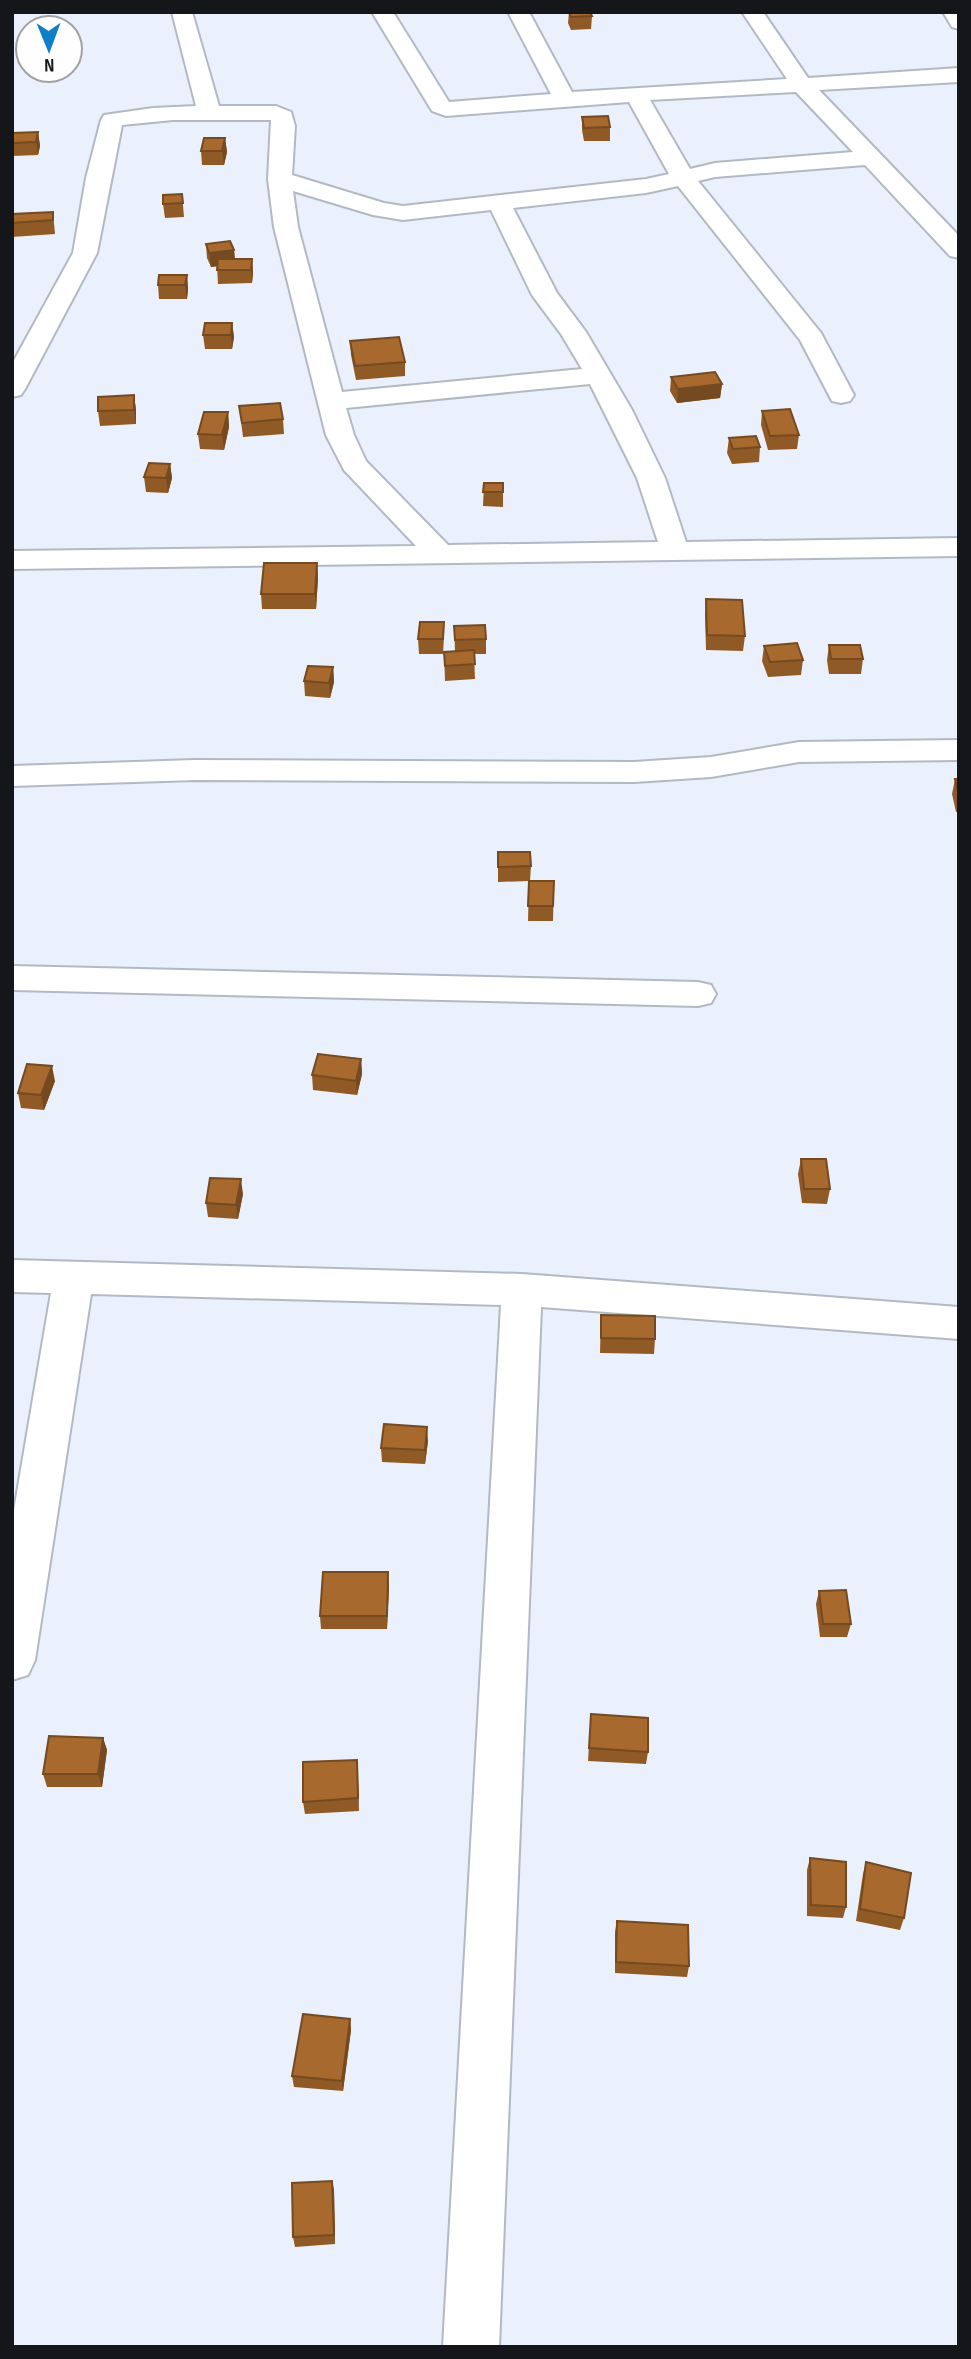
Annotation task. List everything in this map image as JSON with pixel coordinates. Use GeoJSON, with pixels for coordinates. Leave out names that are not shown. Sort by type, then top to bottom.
{"type":"FeatureCollection","features":[{"type":"Feature","properties":{"kind":"street"},"geometry":{"type":"LineString","coordinates":[[181,12],[209,111]]}},
{"type":"Feature","properties":{"kind":"street"},"geometry":{"type":"LineString","coordinates":[[382,12],[440,106],[446,109],[565,99],[959,75]]}},
{"type":"Feature","properties":{"kind":"street"},"geometry":{"type":"LineString","coordinates":[[518,12],[565,99]]}},
{"type":"Feature","properties":{"kind":"street"},"geometry":{"type":"LineString","coordinates":[[752,12],[803,86],[959,251]]}},
{"type":"Feature","properties":{"kind":"street"},"geometry":{"type":"LineString","coordinates":[[953,12],[959,23]]}},
{"type":"Feature","properties":{"kind":"street"},"geometry":{"type":"LineString","coordinates":[[636,95],[683,177],[812,338],[841,395]]}},
{"type":"Feature","properties":{"kind":"street"},"geometry":{"type":"LineString","coordinates":[[12,389],[85,253],[98,178],[112,120],[148,114],[209,111],[276,113],[283,117],[280,179],[286,227],[340,435],[354,464],[440,554]]}},
{"type":"Feature","properties":{"kind":"street"},"geometry":{"type":"LineString","coordinates":[[280,179],[390,212],[646,186],[715,170],[872,158]]}},
{"type":"Feature","properties":{"kind":"street"},"geometry":{"type":"LineString","coordinates":[[499,203],[545,295],[573,332],[619,410],[651,478],[675,551]]}},
{"type":"Feature","properties":{"kind":"street"},"geometry":{"type":"LineString","coordinates":[[331,401],[599,375]]}},
{"type":"Feature","properties":{"kind":"street"},"geometry":{"type":"LineString","coordinates":[[12,560],[959,548]]}},
{"type":"Feature","properties":{"kind":"street"},"geometry":{"type":"LineString","coordinates":[[12,776],[195,770],[634,772],[711,767],[799,752],[959,750]]}},
{"type":"Feature","properties":{"kind":"street"},"geometry":{"type":"LineString","coordinates":[[12,978],[698,994]]}},
{"type":"Feature","properties":{"kind":"street"},"geometry":{"type":"LineString","coordinates":[[12,1276],[522,1290],[959,1323]]}},
{"type":"Feature","properties":{"kind":"street"},"geometry":{"type":"LineString","coordinates":[[12,1660],[73,1278]]}},
{"type":"Feature","properties":{"kind":"street"},"geometry":{"type":"LineString","coordinates":[[471,2347],[522,1290]]}},
{"type":"Feature","properties":{"kind":"building"},"geometry":{"type":"Polygon","coordinates":[[[569,12],[590,12],[592,16],[571,17],[569,12]]]}},
{"type":"Feature","properties":{"kind":"building"},"geometry":{"type":"Polygon","coordinates":[[[608,116],[610,127],[584,128],[582,117],[608,116]]]}},
{"type":"Feature","properties":{"kind":"building"},"geometry":{"type":"Polygon","coordinates":[[[38,132],[36,142],[12,143],[12,133],[38,132]]]}},
{"type":"Feature","properties":{"kind":"building"},"geometry":{"type":"Polygon","coordinates":[[[204,138],[225,138],[222,151],[201,151],[204,138]]]}},
{"type":"Feature","properties":{"kind":"building"},"geometry":{"type":"Polygon","coordinates":[[[182,194],[183,203],[163,204],[163,195],[182,194]]]}},
{"type":"Feature","properties":{"kind":"building"},"geometry":{"type":"Polygon","coordinates":[[[53,212],[53,220],[12,223],[12,214],[53,212]]]}},
{"type":"Feature","properties":{"kind":"building"},"geometry":{"type":"Polygon","coordinates":[[[230,241],[234,250],[209,253],[206,244],[230,241]]]}},
{"type":"Feature","properties":{"kind":"building"},"geometry":{"type":"Polygon","coordinates":[[[218,259],[252,259],[251,270],[217,270],[218,259]]]}},
{"type":"Feature","properties":{"kind":"building"},"geometry":{"type":"Polygon","coordinates":[[[159,275],[187,275],[185,285],[158,285],[159,275]]]}},
{"type":"Feature","properties":{"kind":"building"},"geometry":{"type":"Polygon","coordinates":[[[205,323],[232,323],[231,335],[203,335],[205,323]]]}},
{"type":"Feature","properties":{"kind":"building"},"geometry":{"type":"Polygon","coordinates":[[[399,337],[405,362],[355,366],[350,341],[399,337]]]}},
{"type":"Feature","properties":{"kind":"building"},"geometry":{"type":"Polygon","coordinates":[[[715,372],[722,384],[678,389],[671,377],[715,372]]]}},
{"type":"Feature","properties":{"kind":"building"},"geometry":{"type":"Polygon","coordinates":[[[134,395],[134,410],[98,411],[98,397],[134,395]]]}},
{"type":"Feature","properties":{"kind":"building"},"geometry":{"type":"Polygon","coordinates":[[[280,403],[283,419],[242,423],[239,406],[280,403]]]}},
{"type":"Feature","properties":{"kind":"building"},"geometry":{"type":"Polygon","coordinates":[[[790,409],[799,435],[770,436],[762,411],[790,409]]]}},
{"type":"Feature","properties":{"kind":"building"},"geometry":{"type":"Polygon","coordinates":[[[204,412],[228,412],[222,435],[198,434],[204,412]]]}},
{"type":"Feature","properties":{"kind":"building"},"geometry":{"type":"Polygon","coordinates":[[[756,436],[760,447],[733,449],[729,438],[756,436]]]}},
{"type":"Feature","properties":{"kind":"building"},"geometry":{"type":"Polygon","coordinates":[[[149,463],[170,464],[166,478],[144,477],[149,463]]]}},
{"type":"Feature","properties":{"kind":"building"},"geometry":{"type":"Polygon","coordinates":[[[484,483],[503,483],[503,492],[483,492],[484,483]]]}},
{"type":"Feature","properties":{"kind":"building"},"geometry":{"type":"Polygon","coordinates":[[[264,563],[317,563],[315,594],[261,594],[264,563]]]}},
{"type":"Feature","properties":{"kind":"building"},"geometry":{"type":"Polygon","coordinates":[[[706,599],[742,600],[745,636],[707,635],[706,599]]]}},
{"type":"Feature","properties":{"kind":"building"},"geometry":{"type":"Polygon","coordinates":[[[420,622],[444,622],[443,639],[418,639],[420,622]]]}},
{"type":"Feature","properties":{"kind":"building"},"geometry":{"type":"Polygon","coordinates":[[[485,625],[486,639],[455,640],[454,626],[485,625]]]}},
{"type":"Feature","properties":{"kind":"building"},"geometry":{"type":"Polygon","coordinates":[[[797,643],[803,660],[770,662],[764,646],[797,643]]]}},
{"type":"Feature","properties":{"kind":"building"},"geometry":{"type":"Polygon","coordinates":[[[829,645],[860,645],[863,659],[831,659],[829,645]]]}},
{"type":"Feature","properties":{"kind":"building"},"geometry":{"type":"Polygon","coordinates":[[[474,650],[475,664],[445,666],[444,652],[474,650]]]}},
{"type":"Feature","properties":{"kind":"building"},"geometry":{"type":"Polygon","coordinates":[[[308,666],[333,667],[329,683],[304,681],[308,666]]]}},
{"type":"Feature","properties":{"kind":"building"},"geometry":{"type":"Polygon","coordinates":[[[955,779],[959,779],[959,796],[955,779]]]}},
{"type":"Feature","properties":{"kind":"building"},"geometry":{"type":"Polygon","coordinates":[[[498,852],[530,852],[531,866],[498,867],[498,852]]]}},
{"type":"Feature","properties":{"kind":"building"},"geometry":{"type":"Polygon","coordinates":[[[529,881],[554,881],[553,906],[528,906],[529,881]]]}},
{"type":"Feature","properties":{"kind":"building"},"geometry":{"type":"Polygon","coordinates":[[[318,1054],[361,1059],[356,1081],[312,1075],[318,1054]]]}},
{"type":"Feature","properties":{"kind":"building"},"geometry":{"type":"Polygon","coordinates":[[[27,1064],[52,1066],[41,1095],[18,1093],[27,1064]]]}},
{"type":"Feature","properties":{"kind":"building"},"geometry":{"type":"Polygon","coordinates":[[[801,1159],[826,1159],[830,1189],[804,1189],[801,1159]]]}},
{"type":"Feature","properties":{"kind":"building"},"geometry":{"type":"Polygon","coordinates":[[[210,1178],[241,1179],[236,1205],[206,1203],[210,1178]]]}},
{"type":"Feature","properties":{"kind":"building"},"geometry":{"type":"Polygon","coordinates":[[[601,1315],[655,1316],[655,1339],[601,1338],[601,1315]]]}},
{"type":"Feature","properties":{"kind":"building"},"geometry":{"type":"Polygon","coordinates":[[[384,1424],[427,1427],[425,1450],[381,1448],[384,1424]]]}},
{"type":"Feature","properties":{"kind":"building"},"geometry":{"type":"Polygon","coordinates":[[[323,1572],[388,1572],[387,1616],[320,1616],[323,1572]]]}},
{"type":"Feature","properties":{"kind":"building"},"geometry":{"type":"Polygon","coordinates":[[[846,1590],[851,1624],[823,1624],[819,1591],[846,1590]]]}},
{"type":"Feature","properties":{"kind":"building"},"geometry":{"type":"Polygon","coordinates":[[[591,1714],[648,1718],[648,1752],[589,1748],[591,1714]]]}},
{"type":"Feature","properties":{"kind":"building"},"geometry":{"type":"Polygon","coordinates":[[[49,1736],[103,1738],[98,1774],[43,1774],[49,1736]]]}},
{"type":"Feature","properties":{"kind":"building"},"geometry":{"type":"Polygon","coordinates":[[[357,1760],[358,1798],[303,1802],[303,1762],[357,1760]]]}},
{"type":"Feature","properties":{"kind":"building"},"geometry":{"type":"Polygon","coordinates":[[[810,1858],[846,1862],[846,1907],[811,1905],[810,1858]]]}},
{"type":"Feature","properties":{"kind":"building"},"geometry":{"type":"Polygon","coordinates":[[[866,1862],[911,1873],[904,1918],[860,1909],[866,1862]]]}},
{"type":"Feature","properties":{"kind":"building"},"geometry":{"type":"Polygon","coordinates":[[[617,1921],[688,1925],[689,1966],[616,1962],[617,1921]]]}},
{"type":"Feature","properties":{"kind":"building"},"geometry":{"type":"Polygon","coordinates":[[[303,2014],[350,2019],[342,2081],[292,2076],[303,2014]]]}},
{"type":"Feature","properties":{"kind":"building"},"geometry":{"type":"Polygon","coordinates":[[[332,2181],[334,2235],[293,2237],[292,2183],[332,2181]]]}}]}
